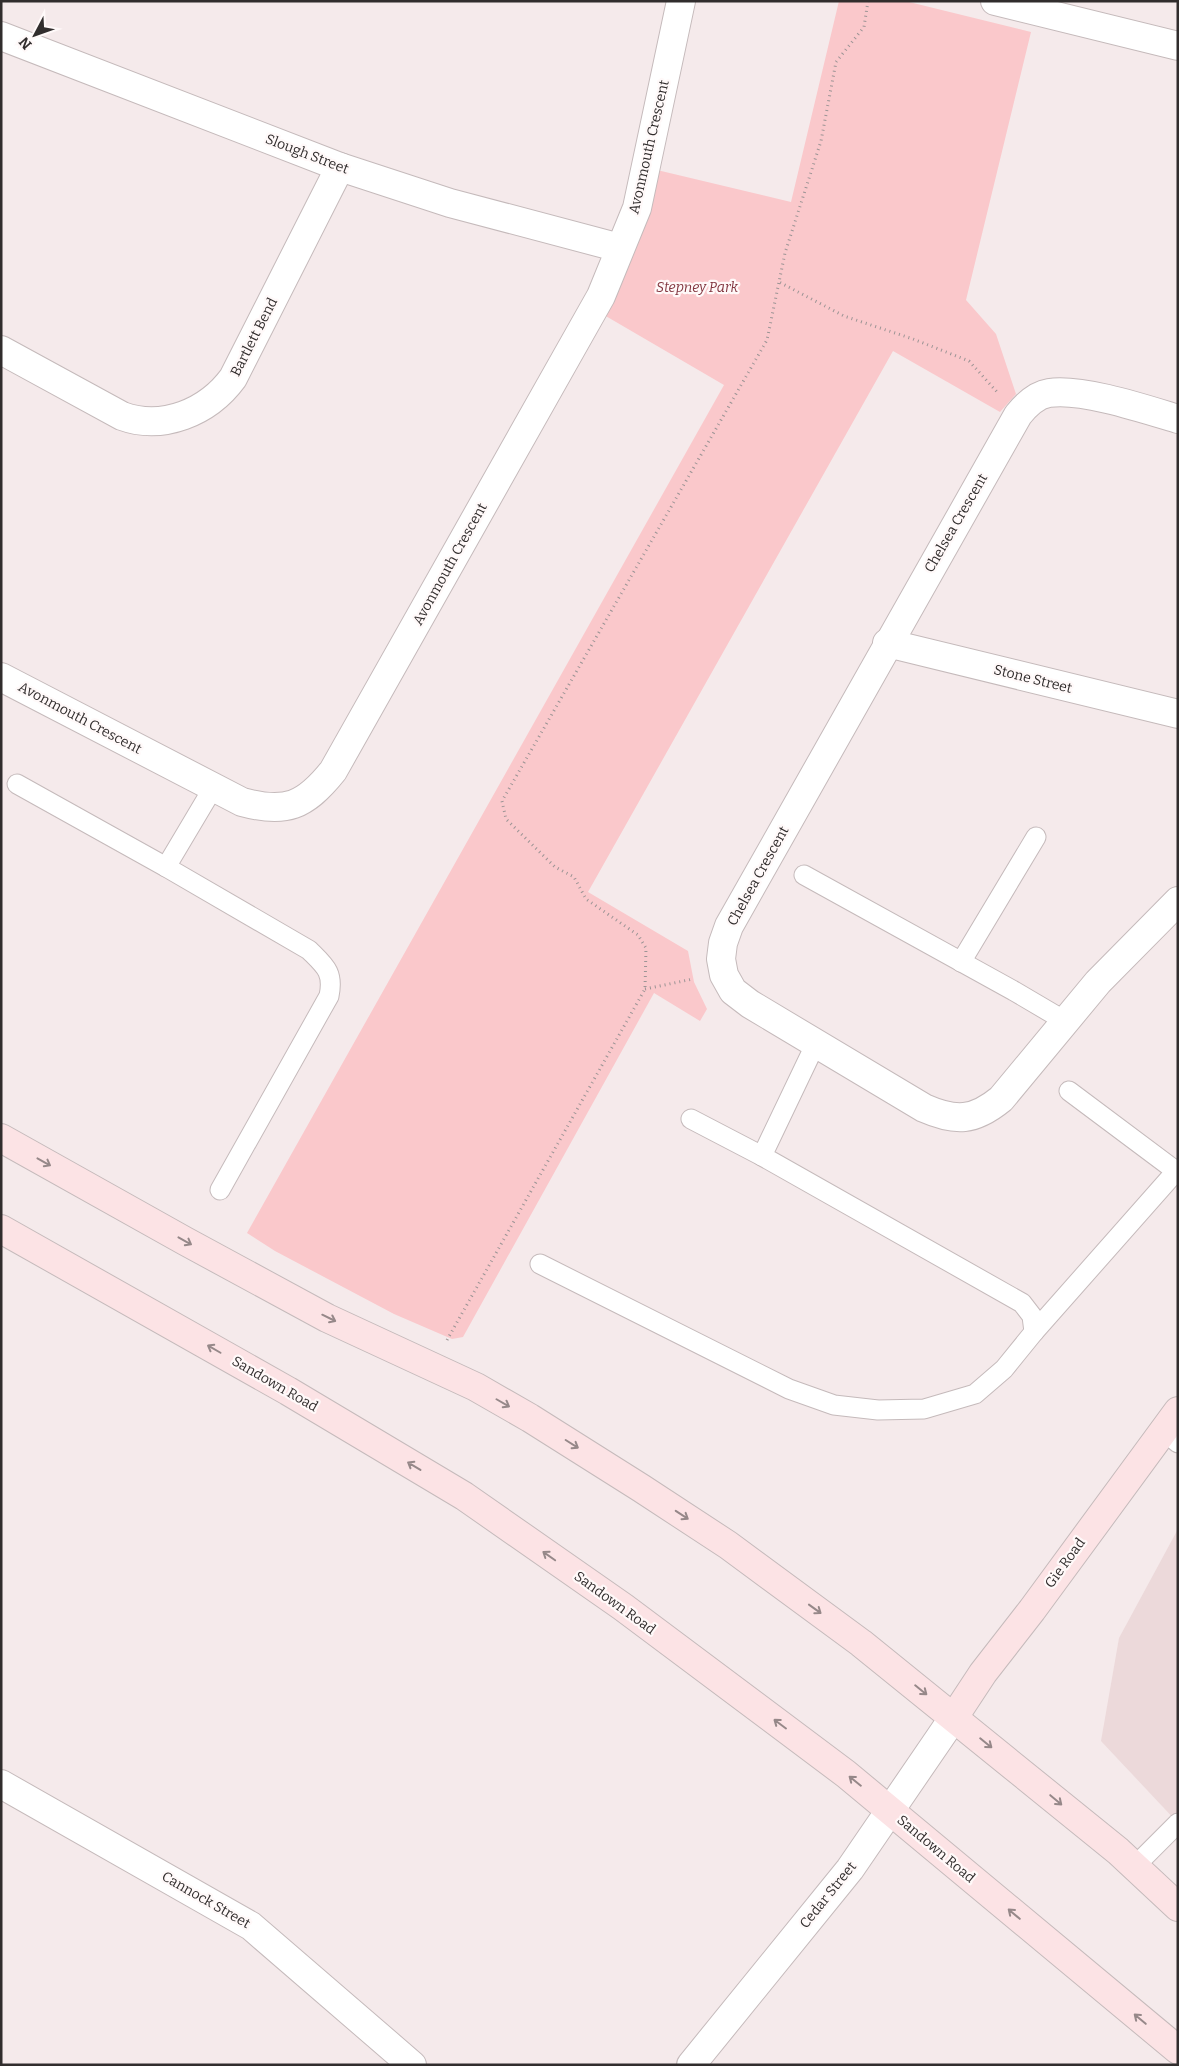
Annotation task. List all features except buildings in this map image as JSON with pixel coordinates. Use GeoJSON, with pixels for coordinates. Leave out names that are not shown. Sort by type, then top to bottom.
{"type":"FeatureCollection","features":[{"type":"Feature","properties":{"kind":"main road"},"geometry":{"type":"LineString","coordinates":[[1,1138],[327,1318],[476,1387],[530,1418],[728,1545],[862,1643],[954,1717],[1118,1851],[1178,1907]]}},
{"type":"Feature","properties":{"kind":"main road","name":"Sandown Road"},"geometry":{"type":"LineString","coordinates":[[1,1229],[288,1390],[464,1496],[631,1613],[819,1753],[1178,2050]]}},
{"type":"Feature","properties":{"kind":"main road","name":"Gie Road"},"geometry":{"type":"LineString","coordinates":[[954,1717],[983,1673],[1172,1428]]}},
{"type":"Feature","properties":{"kind":"street","name":"Avonmouth Crescent"},"geometry":{"type":"LineString","coordinates":[[1,677],[235,799],[257,806],[287,806],[298,804],[311,795],[333,772],[601,296],[637,208],[681,1]]}},
{"type":"Feature","properties":{"kind":"street"},"geometry":{"type":"LineString","coordinates":[[995,1],[1178,46]]}},
{"type":"Feature","properties":{"kind":"street","name":"Slough Street"},"geometry":{"type":"LineString","coordinates":[[1,36],[340,167],[450,203],[620,248]]}},
{"type":"Feature","properties":{"kind":"street","name":"Bartlett Bend"},"geometry":{"type":"LineString","coordinates":[[1,350],[122,416],[137,422],[170,420],[185,416],[214,399],[233,378],[340,167]]}},
{"type":"Feature","properties":{"kind":"street","name":"Chelsea Crescent"},"geometry":{"type":"LineString","coordinates":[[722,970],[723,944],[729,926],[887,643],[1018,415],[1033,400],[1048,393],[1064,392],[1145,408],[1178,419]]}},
{"type":"Feature","properties":{"kind":"street","name":"Stone Street"},"geometry":{"type":"LineString","coordinates":[[887,643],[1178,714]]}},
{"type":"Feature","properties":{"kind":"street"},"geometry":{"type":"LineString","coordinates":[[722,970],[733,991],[745,1001],[816,1044],[924,1108],[940,1114],[968,1117],[984,1113],[1001,1099],[1098,982],[1178,900]]}},
{"type":"Feature","properties":{"kind":"street","name":"Cedar Street"},"geometry":{"type":"LineString","coordinates":[[691,2065],[850,1869],[954,1717]]}},
{"type":"Feature","properties":{"kind":"street","name":"Cannock Street"},"geometry":{"type":"LineString","coordinates":[[1,1784],[251,1926],[412,2065]]}},
{"type":"Feature","properties":{"kind":"lane"},"geometry":{"type":"LineString","coordinates":[[18,784],[309,950],[327,969],[332,983],[329,996],[220,1190]]}},
{"type":"Feature","properties":{"kind":"lane"},"geometry":{"type":"LineString","coordinates":[[166,867],[213,788]]}},
{"type":"Feature","properties":{"kind":"lane"},"geometry":{"type":"LineString","coordinates":[[961,962],[1036,837]]}},
{"type":"Feature","properties":{"kind":"lane"},"geometry":{"type":"LineString","coordinates":[[804,875],[1065,1021]]}},
{"type":"Feature","properties":{"kind":"lane"},"geometry":{"type":"LineString","coordinates":[[762,1156],[816,1044]]}},
{"type":"Feature","properties":{"kind":"lane"},"geometry":{"type":"LineString","coordinates":[[540,1264],[789,1390],[834,1405],[878,1410],[924,1409],[975,1394],[1004,1369],[1034,1332],[1177,1170],[1070,1091]]}},
{"type":"Feature","properties":{"kind":"lane"},"geometry":{"type":"LineString","coordinates":[[691,1119],[762,1156],[1022,1303],[1032,1316],[1034,1332]]}},
{"type":"Feature","properties":{"kind":"lane"},"geometry":{"type":"LineString","coordinates":[[1134,1867],[1178,1823]]}},
{"type":"Feature","properties":{"kind":"path"},"geometry":{"type":"LineString","coordinates":[[446,1344],[645,989],[646,948],[638,935],[586,899],[574,878],[555,868],[506,819],[502,801],[767,340],[784,253],[821,142],[836,62],[864,27],[868,1]]}},
{"type":"Feature","properties":{"kind":"path"},"geometry":{"type":"LineString","coordinates":[[778,282],[844,316],[913,339],[969,361],[1018,415]]}},
{"type":"Feature","properties":{"kind":"path"},"geometry":{"type":"LineString","coordinates":[[645,989],[694,979],[722,970]]}},
{"type":"Feature","properties":{"kind":"shaded area"},"geometry":{"type":"Polygon","coordinates":[[[1178,1529],[1178,1823],[1101,1741],[1119,1638],[1178,1529]]]}},
{"type":"Feature","properties":{"kind":"green space","name":"Stepney Park"},"geometry":{"type":"Polygon","coordinates":[[[839,1],[905,1],[1031,32],[966,300],[996,334],[1016,394],[1000,412],[893,351],[588,892],[688,951],[694,982],[707,1009],[700,1021],[654,993],[463,1337],[452,1339],[394,1314],[275,1251],[247,1233],[724,385],[604,315],[630,263],[648,208],[657,170],[791,202],[839,1]]]}}]}
